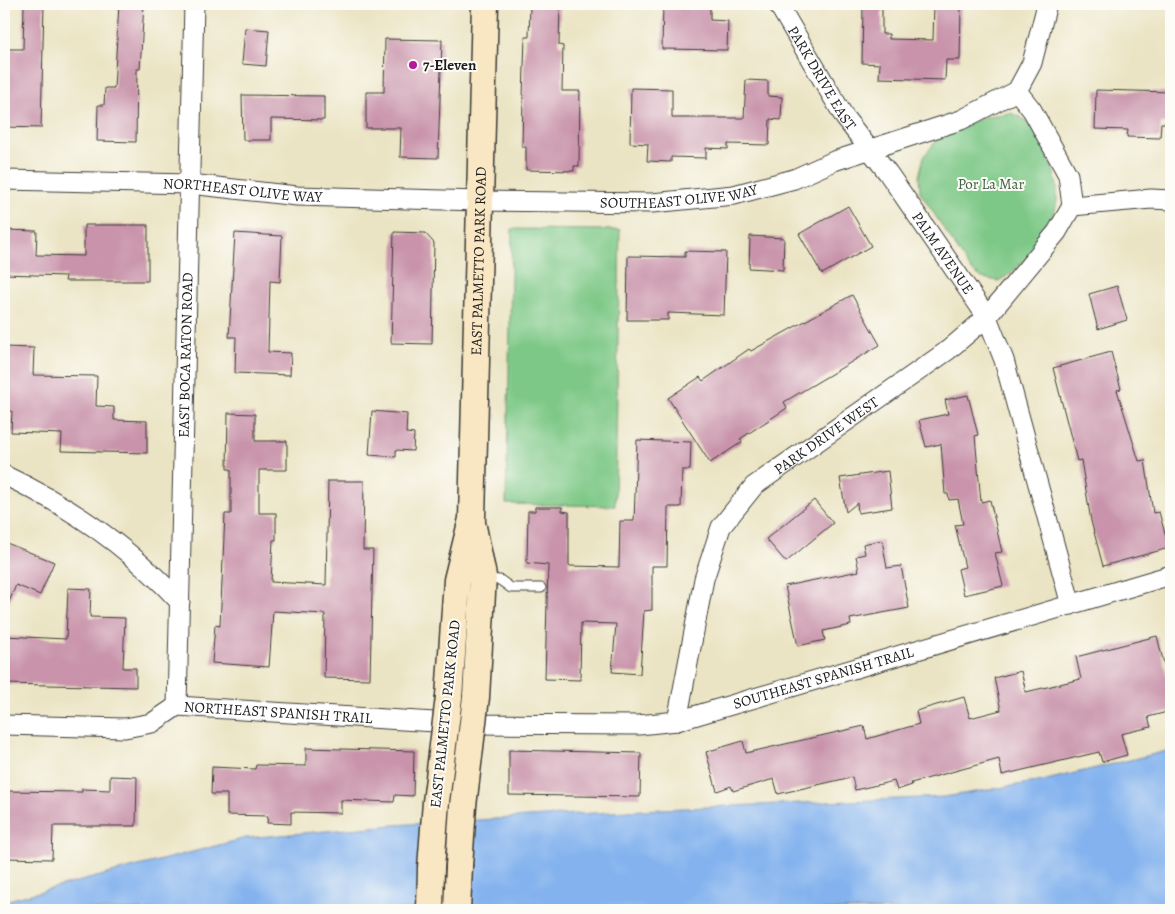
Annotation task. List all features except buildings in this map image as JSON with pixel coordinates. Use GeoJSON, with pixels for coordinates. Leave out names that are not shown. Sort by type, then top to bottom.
{"type":"FeatureCollection","features":[{"type":"Feature","properties":{"kind":"main road","name":"EAST PALMETTO PARK ROAD"},"geometry":{"type":"LineString","coordinates":[[458,910],[460,834],[476,697],[483,579],[472,519],[485,4]]}},
{"type":"Feature","properties":{"kind":"main road","name":"EAST PALMETTO PARK ROAD"},"geometry":{"type":"LineString","coordinates":[[430,910],[432,836],[449,697],[457,580],[472,519]]}},
{"type":"Feature","properties":{"kind":"street","name":"EAST BOCA RATON ROAD"},"geometry":{"type":"LineString","coordinates":[[177,706],[194,4]]}},
{"type":"Feature","properties":{"kind":"street","name":"PARK DRIVE EAST"},"geometry":{"type":"LineString","coordinates":[[778,4],[845,118],[870,149]]}},
{"type":"Feature","properties":{"kind":"street"},"geometry":{"type":"LineString","coordinates":[[870,149],[961,120],[1017,91],[1032,63],[1047,4]]}},
{"type":"Feature","properties":{"kind":"street"},"geometry":{"type":"LineString","coordinates":[[1017,91],[1032,110],[1068,175],[1072,206],[1151,199],[1171,200]]}},
{"type":"Feature","properties":{"kind":"street","name":"SOUTHEAST OLIVE WAY"},"geometry":{"type":"LineString","coordinates":[[480,200],[652,203],[699,200],[765,188],[870,149]]}},
{"type":"Feature","properties":{"kind":"street","name":"PALM AVENUE"},"geometry":{"type":"LineString","coordinates":[[870,149],[987,317],[1004,360],[1071,605]]}},
{"type":"Feature","properties":{"kind":"street","name":"NORTHEAST OLIVE WAY"},"geometry":{"type":"LineString","coordinates":[[4,180],[190,184],[296,196],[480,200]]}},
{"type":"Feature","properties":{"kind":"street","name":"PARK DRIVE WEST"},"geometry":{"type":"LineString","coordinates":[[677,721],[704,579],[721,527],[754,486],[947,350],[987,317],[1052,240],[1072,206]]}},
{"type":"Feature","properties":{"kind":"street"},"geometry":{"type":"LineString","coordinates":[[4,475],[43,493],[84,518],[123,547],[180,602]]}},
{"type":"Feature","properties":{"kind":"street","name":"SOUTHEAST SPANISH TRAIL"},"geometry":{"type":"LineString","coordinates":[[467,724],[639,725],[677,721],[1171,575]]}},
{"type":"Feature","properties":{"kind":"street","name":"NORTHEAST SPANISH TRAIL"},"geometry":{"type":"LineString","coordinates":[[4,725],[126,728],[152,723],[177,706],[467,724]]}},
{"type":"Feature","properties":{"kind":"lane"},"geometry":{"type":"LineString","coordinates":[[483,579],[500,580],[511,588],[541,588]]}},
{"type":"Feature","properties":{"kind":"green space","name":"Por La Mar"},"geometry":{"type":"Polygon","coordinates":[[[1011,113],[1025,120],[1043,148],[1054,173],[1057,200],[1055,211],[1036,247],[1017,268],[998,281],[982,278],[970,269],[920,192],[919,176],[924,156],[942,134],[988,116],[1011,113]]]}},
{"type":"Feature","properties":{"kind":"green space"},"geometry":{"type":"Polygon","coordinates":[[[512,229],[620,230],[615,506],[506,504],[512,229]]]}},
{"type":"Feature","properties":{"kind":"water"},"geometry":{"type":"Polygon","coordinates":[[[1171,750],[1171,910],[4,910],[4,901],[246,838],[394,825],[661,809],[944,797],[1042,781],[1171,750]]]}},
{"type":"Feature","properties":{"kind":"place","name":"7-Eleven"},"geometry":{"type":"Point","coordinates":[413,65]}}]}
